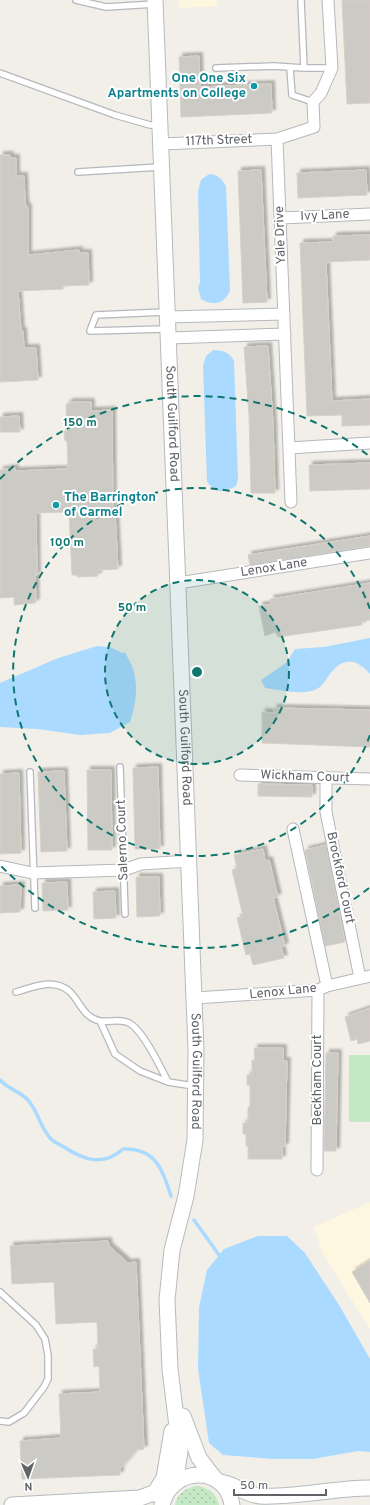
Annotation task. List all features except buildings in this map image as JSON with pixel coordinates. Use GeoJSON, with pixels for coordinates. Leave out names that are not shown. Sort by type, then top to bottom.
{"type":"FeatureCollection","features":[{"type":"Feature","properties":{"kind":"main road","name":"South Guilford Road"},"geometry":{"type":"LineString","coordinates":[[156,2],[190,861],[197,1086],[195,1140],[186,1196],[172,1250],[168,1281],[167,1300],[170,1354],[175,1418],[180,1451],[173,1484]]}},
{"type":"Feature","properties":{"kind":"main road","name":"South Guilford Road"},"geometry":{"type":"LineString","coordinates":[[174,1397],[199,1458],[227,1491],[232,1505]]}},
{"type":"Feature","properties":{"kind":"main road"},"geometry":{"type":"LineString","coordinates":[[158,1499],[164,1478],[175,1418]]}},
{"type":"Feature","properties":{"kind":"main road"},"geometry":{"type":"LineString","coordinates":[[12,1505],[158,1499],[173,1484],[185,1477],[195,1475],[206,1476],[250,1494],[261,1496],[337,1489],[370,1488]]}},
{"type":"Feature","properties":{"kind":"street"},"geometry":{"type":"LineString","coordinates":[[277,139],[314,127],[313,102],[321,93],[332,68],[328,0]]}},
{"type":"Feature","properties":{"kind":"street","name":"117th Street"},"geometry":{"type":"LineString","coordinates":[[162,144],[277,139]]}},
{"type":"Feature","properties":{"kind":"street","name":"Yale Drive"},"geometry":{"type":"LineString","coordinates":[[277,139],[291,502]]}},
{"type":"Feature","properties":{"kind":"street","name":"Ivy Lane"},"geometry":{"type":"LineString","coordinates":[[281,218],[370,214]]}},
{"type":"Feature","properties":{"kind":"street"},"geometry":{"type":"LineString","coordinates":[[168,324],[284,314]]}},
{"type":"Feature","properties":{"kind":"street"},"geometry":{"type":"LineString","coordinates":[[168,324],[285,334]]}},
{"type":"Feature","properties":{"kind":"street"},"geometry":{"type":"LineString","coordinates":[[289,448],[370,443]]}},
{"type":"Feature","properties":{"kind":"street","name":"Lenox Lane"},"geometry":{"type":"LineString","coordinates":[[178,583],[370,553]]}},
{"type":"Feature","properties":{"kind":"street","name":"Wickham Court"},"geometry":{"type":"LineString","coordinates":[[240,775],[370,779]]}},
{"type":"Feature","properties":{"kind":"street","name":"Brockford Court"},"geometry":{"type":"LineString","coordinates":[[326,777],[326,812],[365,977]]}},
{"type":"Feature","properties":{"kind":"street"},"geometry":{"type":"LineString","coordinates":[[293,829],[323,988]]}},
{"type":"Feature","properties":{"kind":"street"},"geometry":{"type":"LineString","coordinates":[[0,866],[32,873],[124,870],[141,864],[190,861]]}},
{"type":"Feature","properties":{"kind":"street","name":"Lenox Lane"},"geometry":{"type":"LineString","coordinates":[[195,998],[323,988],[365,977]]}},
{"type":"Feature","properties":{"kind":"street","name":"Beckham Court"},"geometry":{"type":"LineString","coordinates":[[317,1170],[323,988]]}},
{"type":"Feature","properties":{"kind":"lane"},"geometry":{"type":"LineString","coordinates":[[76,0],[106,7],[156,2]]}},
{"type":"Feature","properties":{"kind":"lane"},"geometry":{"type":"LineString","coordinates":[[301,0],[304,68]]}},
{"type":"Feature","properties":{"kind":"lane"},"geometry":{"type":"LineString","coordinates":[[216,68],[274,66],[290,68],[332,68]]}},
{"type":"Feature","properties":{"kind":"lane"},"geometry":{"type":"LineString","coordinates":[[290,68],[292,95],[313,102]]}},
{"type":"Feature","properties":{"kind":"lane"},"geometry":{"type":"LineString","coordinates":[[0,73],[115,115],[150,125],[161,125]]}},
{"type":"Feature","properties":{"kind":"lane"},"geometry":{"type":"LineString","coordinates":[[78,172],[162,167]]}},
{"type":"Feature","properties":{"kind":"lane"},"geometry":{"type":"LineString","coordinates":[[96,315],[168,324],[90,331],[96,315]]}},
{"type":"Feature","properties":{"kind":"lane","name":"Salerno Court"},"geometry":{"type":"LineString","coordinates":[[120,767],[125,914]]}},
{"type":"Feature","properties":{"kind":"lane"},"geometry":{"type":"LineString","coordinates":[[30,772],[32,873],[35,908]]}},
{"type":"Feature","properties":{"kind":"lane"},"geometry":{"type":"LineString","coordinates":[[16,992],[44,983],[55,985],[68,991],[88,1015],[101,1023],[115,1054],[140,1071],[168,1082],[197,1086]]}},
{"type":"Feature","properties":{"kind":"lane"},"geometry":{"type":"LineString","coordinates":[[101,1023],[115,1021],[130,1023],[148,1044],[168,1082]]}},
{"type":"Feature","properties":{"kind":"lane"},"geometry":{"type":"LineString","coordinates":[[0,1292],[36,1325],[45,1339],[48,1379],[24,1413],[9,1422],[0,1420]]}},
{"type":"Feature","properties":{"kind":"shaded area"},"geometry":{"type":"Polygon","coordinates":[[[178,0],[217,0],[217,6],[179,8],[178,0]]]}},
{"type":"Feature","properties":{"kind":"shaded area"},"geometry":{"type":"Polygon","coordinates":[[[370,1202],[370,1329],[323,1254],[314,1227],[370,1202]]]}},
{"type":"Feature","properties":{"kind":"green space"},"geometry":{"type":"Polygon","coordinates":[[[349,1055],[370,1055],[370,1122],[349,1122],[349,1055]]]}},
{"type":"Feature","properties":{"kind":"green space"},"geometry":{"type":"Polygon","coordinates":[[[196,1486],[211,1491],[216,1497],[219,1505],[175,1505],[182,1492],[188,1488],[196,1486]]]}},
{"type":"Feature","properties":{"kind":"water"},"geometry":{"type":"Polygon","coordinates":[[[209,174],[219,177],[226,186],[230,290],[228,295],[222,301],[214,303],[201,299],[198,288],[200,282],[198,191],[201,180],[209,174]]]}},
{"type":"Feature","properties":{"kind":"water"},"geometry":{"type":"Polygon","coordinates":[[[213,350],[228,353],[234,361],[238,479],[236,486],[224,491],[216,490],[207,481],[203,366],[206,356],[213,350]]]}},
{"type":"Feature","properties":{"kind":"water"},"geometry":{"type":"Polygon","coordinates":[[[370,638],[370,674],[355,662],[345,662],[335,668],[320,687],[308,692],[265,688],[261,680],[286,663],[295,649],[324,647],[370,638]]]}},
{"type":"Feature","properties":{"kind":"water"},"geometry":{"type":"Polygon","coordinates":[[[97,646],[110,647],[122,653],[125,652],[131,664],[134,673],[136,694],[130,722],[110,733],[80,735],[38,729],[0,727],[0,683],[58,658],[97,646]]]}},
{"type":"Feature","properties":{"kind":"water"},"geometry":{"type":"Polygon","coordinates":[[[258,1236],[287,1236],[305,1253],[339,1305],[370,1359],[370,1452],[358,1451],[313,1459],[274,1459],[223,1455],[209,1443],[198,1369],[199,1307],[207,1270],[224,1249],[258,1236]]]}},
{"type":"Feature","properties":{"kind":"waterway"},"geometry":{"type":"LineString","coordinates":[[0,1080],[6,1086],[21,1094],[31,1103],[44,1130],[51,1139],[79,1155],[94,1160],[101,1160],[116,1155],[123,1149],[143,1152],[150,1156],[161,1169],[171,1196]]}},
{"type":"Feature","properties":{"kind":"waterway"},"geometry":{"type":"LineString","coordinates":[[194,1220],[219,1255]]}},
{"type":"Feature","properties":{"kind":"place","name":"One One Six Apartments on College"},"geometry":{"type":"Point","coordinates":[254,86]}},
{"type":"Feature","properties":{"kind":"place","name":"The Barrington of Carmel"},"geometry":{"type":"Point","coordinates":[56,505]}}]}
